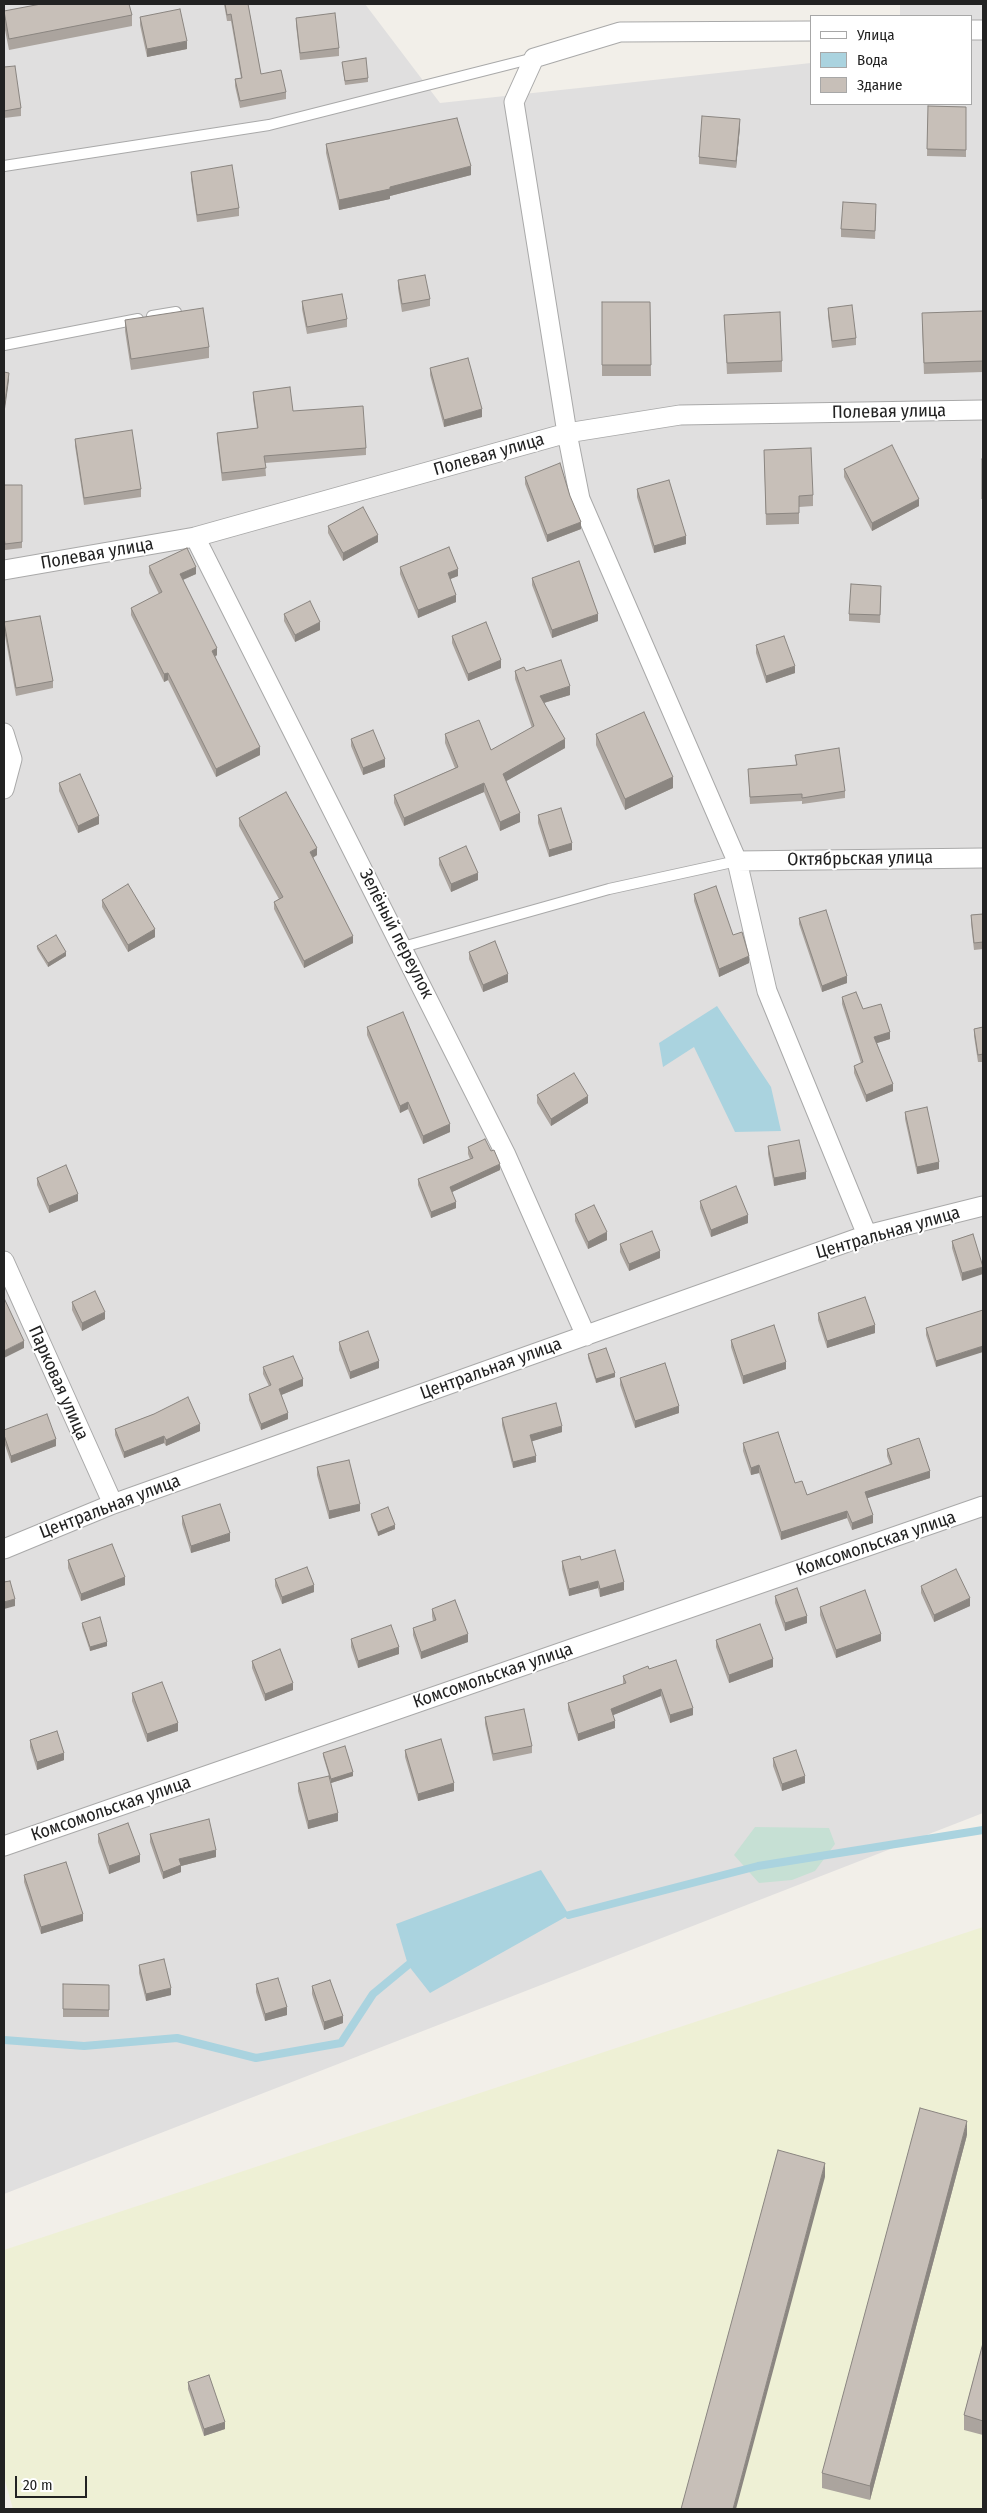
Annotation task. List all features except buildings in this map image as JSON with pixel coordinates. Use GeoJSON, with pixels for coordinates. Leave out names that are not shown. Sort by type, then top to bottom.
{"type":"FeatureCollection","features":[{"type":"Feature","properties":{"kind":"street"},"geometry":{"type":"LineString","coordinates":[[810,31],[620,32],[534,58],[514,102],[567,432],[580,499],[737,860],[767,991],[867,1235]]}},
{"type":"Feature","properties":{"kind":"street","name":"Полевая улица"},"geometry":{"type":"LineString","coordinates":[[4,570],[195,537],[567,432],[680,415],[983,410]]}},
{"type":"Feature","properties":{"kind":"street","name":"Зелёный переулок"},"geometry":{"type":"LineString","coordinates":[[195,537],[506,1155],[586,1336]]}},
{"type":"Feature","properties":{"kind":"street"},"geometry":{"type":"LineString","coordinates":[[4,733],[12,759],[4,788]]}},
{"type":"Feature","properties":{"kind":"street","name":"Октябрьская улица"},"geometry":{"type":"LineString","coordinates":[[737,860],[983,858]]}},
{"type":"Feature","properties":{"kind":"street","name":"Центральная улица"},"geometry":{"type":"LineString","coordinates":[[4,1549],[113,1504],[867,1235],[983,1206]]}},
{"type":"Feature","properties":{"kind":"street","name":"Парковая улица"},"geometry":{"type":"LineString","coordinates":[[4,1261],[113,1504]]}},
{"type":"Feature","properties":{"kind":"street","name":"Комсомольская улица"},"geometry":{"type":"LineString","coordinates":[[4,1846],[983,1506]]}},
{"type":"Feature","properties":{"kind":"lane"},"geometry":{"type":"LineString","coordinates":[[4,166],[269,125],[534,58]]}},
{"type":"Feature","properties":{"kind":"lane"},"geometry":{"type":"LineString","coordinates":[[4,345],[176,312]]}},
{"type":"Feature","properties":{"kind":"lane"},"geometry":{"type":"LineString","coordinates":[[403,947],[609,889],[737,860]]}},
{"type":"Feature","properties":{"kind":"shaded area"},"geometry":{"type":"Polygon","coordinates":[[[4,4],[365,4],[440,103],[810,63],[810,105],[972,105],[972,15],[900,15],[900,4],[983,4],[983,1813],[4,2194],[4,4]]]}},
{"type":"Feature","properties":{"kind":"green space"},"geometry":{"type":"Polygon","coordinates":[[[755,1827],[829,1828],[835,1844],[815,1871],[792,1880],[759,1883],[734,1855],[755,1827]]]}},
{"type":"Feature","properties":{"kind":"green space"},"geometry":{"type":"Polygon","coordinates":[[[983,1927],[983,2509],[13,2509],[4,2477],[4,2250],[983,1927]]]}},
{"type":"Feature","properties":{"kind":"water"},"geometry":{"type":"Polygon","coordinates":[[[717,1006],[771,1087],[781,1131],[735,1132],[694,1047],[663,1067],[659,1043],[717,1006]]]}},
{"type":"Feature","properties":{"kind":"water"},"geometry":{"type":"Polygon","coordinates":[[[541,1870],[569,1915],[430,1993],[408,1965],[396,1924],[541,1870]]]}},
{"type":"Feature","properties":{"kind":"waterway"},"geometry":{"type":"LineString","coordinates":[[569,1915],[758,1866],[983,1830]]}},
{"type":"Feature","properties":{"kind":"waterway"},"geometry":{"type":"LineString","coordinates":[[4,2040],[84,2046],[177,2038],[256,2058],[341,2043],[373,1994],[408,1965]]}}]}
